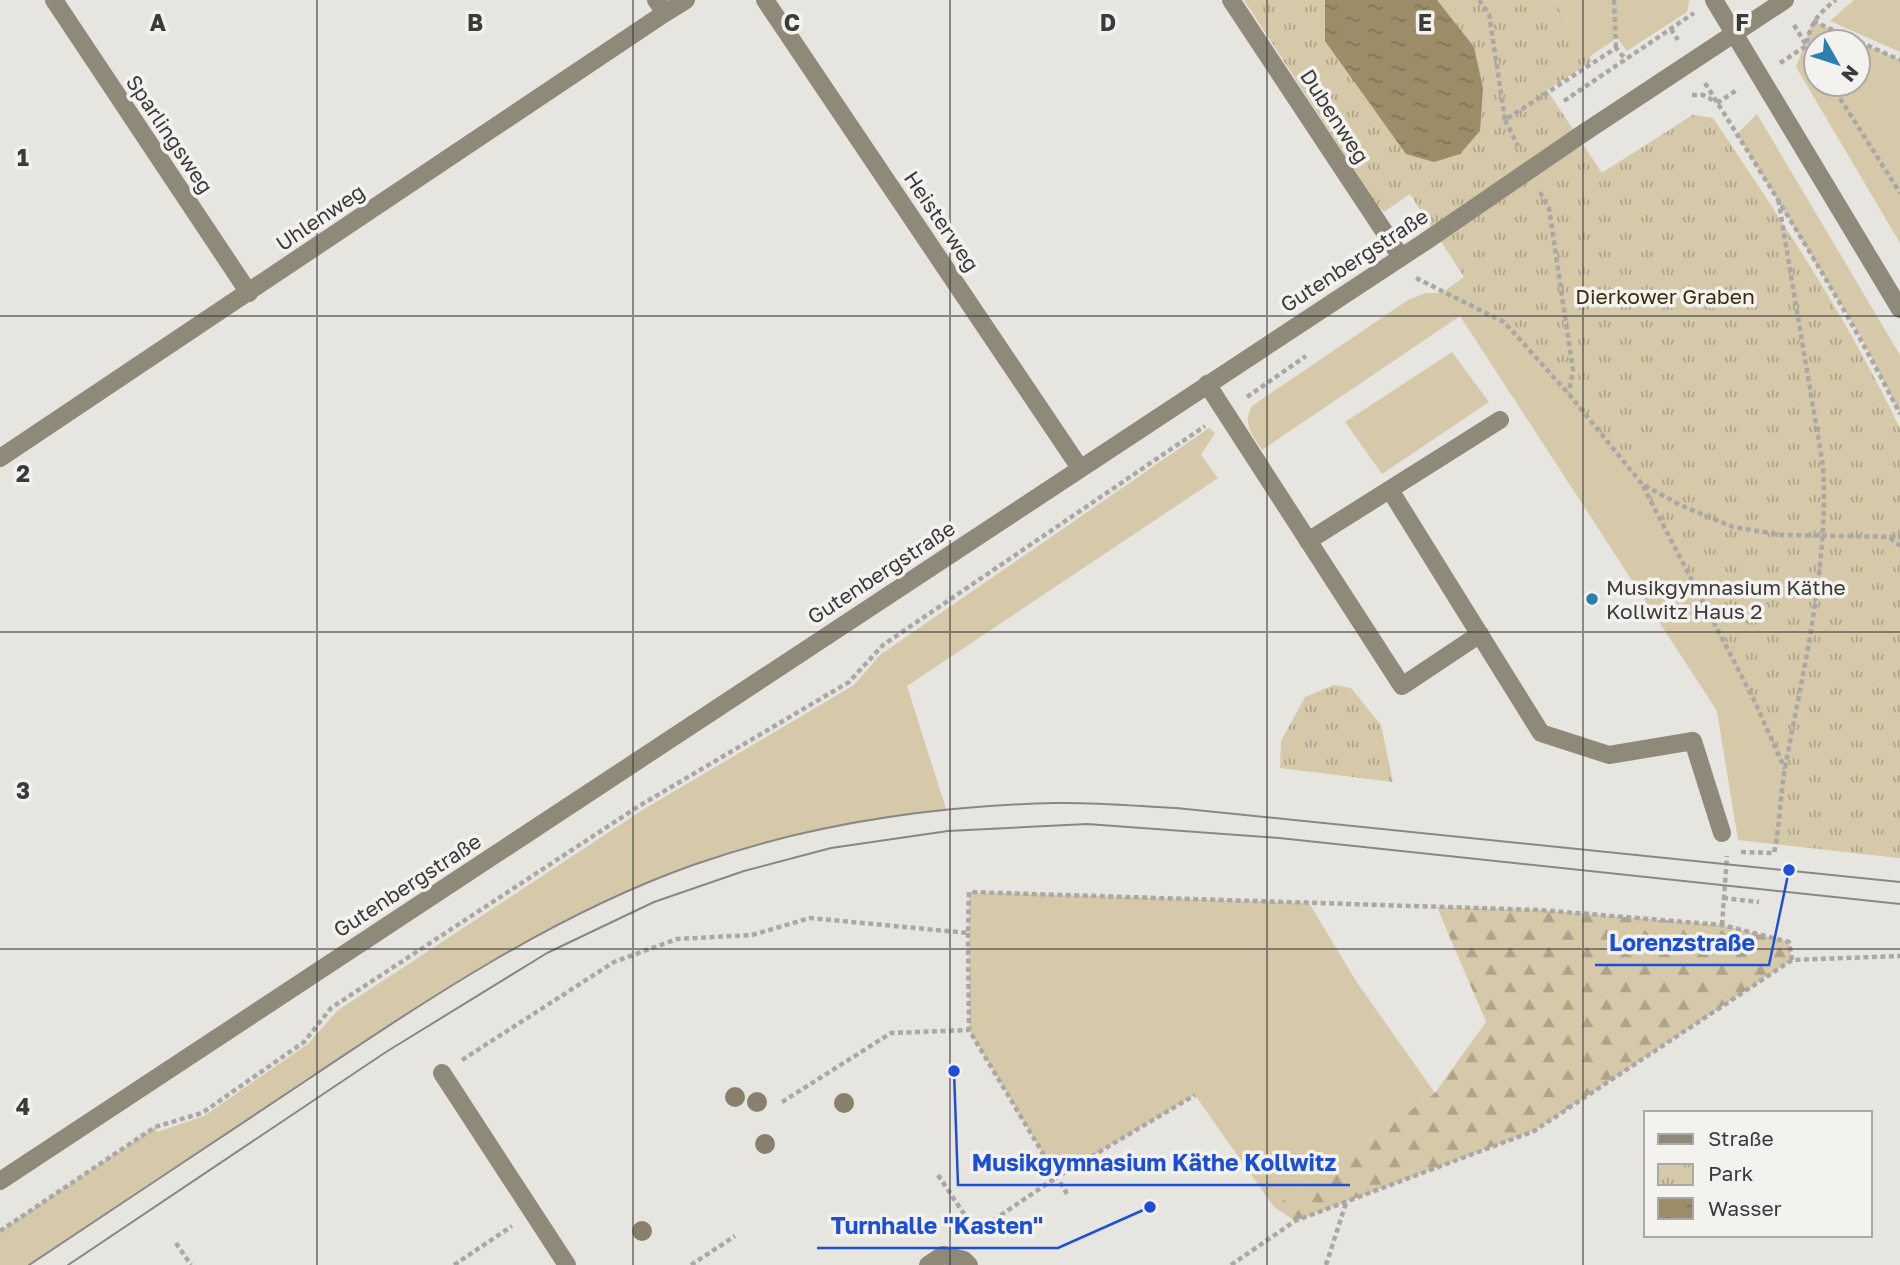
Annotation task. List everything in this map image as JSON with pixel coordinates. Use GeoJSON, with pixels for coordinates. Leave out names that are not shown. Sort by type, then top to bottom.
{"type":"FeatureCollection","features":[{"type":"Feature","properties":{"kind":"street","name":"Sparlingsweg"},"geometry":{"type":"LineString","coordinates":[[54,0],[249,293]]}},
{"type":"Feature","properties":{"kind":"street"},"geometry":{"type":"LineString","coordinates":[[661,7],[686,0]]}},
{"type":"Feature","properties":{"kind":"street","name":"Heisterweg"},"geometry":{"type":"LineString","coordinates":[[765,0],[1080,467]]}},
{"type":"Feature","properties":{"kind":"street","name":"Dubenweg"},"geometry":{"type":"LineString","coordinates":[[1231,0],[1401,257]]}},
{"type":"Feature","properties":{"kind":"street"},"geometry":{"type":"LineString","coordinates":[[1714,0],[1900,309]]}},
{"type":"Feature","properties":{"kind":"street","name":"Gutenbergstraße"},"geometry":{"type":"LineString","coordinates":[[0,1181],[1426,241],[1585,132],[1786,0]]}},
{"type":"Feature","properties":{"kind":"street","name":"Uhlenweg"},"geometry":{"type":"LineString","coordinates":[[0,458],[249,293],[661,7]]}},
{"type":"Feature","properties":{"kind":"street"},"geometry":{"type":"LineString","coordinates":[[1207,384],[1402,686],[1480,634]]}},
{"type":"Feature","properties":{"kind":"street"},"geometry":{"type":"LineString","coordinates":[[1308,541],[1500,420]]}},
{"type":"Feature","properties":{"kind":"street"},"geometry":{"type":"LineString","coordinates":[[1390,490],[1541,733],[1609,755],[1693,741],[1722,833]]}},
{"type":"Feature","properties":{"kind":"street"},"geometry":{"type":"LineString","coordinates":[[442,1073],[567,1265]]}},
{"type":"Feature","properties":{"kind":"street"},"geometry":{"type":"LineString","coordinates":[[936,1260],[964,1260],[969,1265]]}},
{"type":"Feature","properties":{"kind":"path"},"geometry":{"type":"LineString","coordinates":[[1479,0],[1489,14],[1505,120],[1616,48]]}},
{"type":"Feature","properties":{"kind":"path"},"geometry":{"type":"LineString","coordinates":[[1614,0],[1616,48],[1626,60]]}},
{"type":"Feature","properties":{"kind":"path"},"geometry":{"type":"LineString","coordinates":[[1811,28],[1820,11],[1836,0]]}},
{"type":"Feature","properties":{"kind":"path"},"geometry":{"type":"LineString","coordinates":[[1813,21],[1900,60]]}},
{"type":"Feature","properties":{"kind":"path"},"geometry":{"type":"LineString","coordinates":[[1564,101],[1671,29]]}},
{"type":"Feature","properties":{"kind":"path"},"geometry":{"type":"LineString","coordinates":[[1840,98],[1900,193]]}},
{"type":"Feature","properties":{"kind":"path"},"geometry":{"type":"LineString","coordinates":[[1717,103],[1778,198],[1862,339],[1900,414]]}},
{"type":"Feature","properties":{"kind":"path"},"geometry":{"type":"LineString","coordinates":[[1722,925],[1728,851],[1774,853],[1785,770],[1801,691],[1825,500],[1823,466],[1778,198]]}},
{"type":"Feature","properties":{"kind":"path"},"geometry":{"type":"LineString","coordinates":[[1549,208],[1573,370],[1568,393]]}},
{"type":"Feature","properties":{"kind":"path"},"geometry":{"type":"LineString","coordinates":[[1415,278],[1504,322],[1568,393],[1642,484],[1754,700],[1785,770]]}},
{"type":"Feature","properties":{"kind":"path"},"geometry":{"type":"LineString","coordinates":[[0,1231],[155,1127],[202,1113],[304,1042],[331,1008],[639,806],[849,682],[883,645],[1225,413]]}},
{"type":"Feature","properties":{"kind":"path"},"geometry":{"type":"LineString","coordinates":[[1642,484],[1680,505],[1733,527],[1782,535],[1900,537]]}},
{"type":"Feature","properties":{"kind":"path"},"geometry":{"type":"LineString","coordinates":[[1890,537],[1900,546]]}},
{"type":"Feature","properties":{"kind":"path"},"geometry":{"type":"LineString","coordinates":[[1067,1194],[969,1030],[970,892],[1540,910],[1722,925],[1789,942],[1791,960]]}},
{"type":"Feature","properties":{"kind":"path"},"geometry":{"type":"LineString","coordinates":[[1723,898],[1759,902]]}},
{"type":"Feature","properties":{"kind":"path"},"geometry":{"type":"LineString","coordinates":[[442,1073],[614,962],[677,939],[752,935],[810,918],[968,933]]}},
{"type":"Feature","properties":{"kind":"path"},"geometry":{"type":"LineString","coordinates":[[1231,1265],[1295,1221],[1534,1131],[1791,960],[1900,956]]}},
{"type":"Feature","properties":{"kind":"path"},"geometry":{"type":"LineString","coordinates":[[782,1102],[891,1033],[969,1030]]}},
{"type":"Feature","properties":{"kind":"path"},"geometry":{"type":"LineString","coordinates":[[936,1260],[1057,1177],[1195,1095]]}},
{"type":"Feature","properties":{"kind":"path"},"geometry":{"type":"LineString","coordinates":[[938,1175],[976,1232]]}},
{"type":"Feature","properties":{"kind":"path"},"geometry":{"type":"LineString","coordinates":[[1326,1265],[1346,1202]]}},
{"type":"Feature","properties":{"kind":"path"},"geometry":{"type":"LineString","coordinates":[[454,1265],[533,1212]]}},
{"type":"Feature","properties":{"kind":"path"},"geometry":{"type":"LineString","coordinates":[[691,1265],[735,1236]]}},
{"type":"Feature","properties":{"kind":"path"},"geometry":{"type":"LineString","coordinates":[[176,1243],[191,1265]]}},
{"type":"Feature","properties":{"kind":"green space","name":"Dierkower Graben"},"geometry":{"type":"Polygon","coordinates":[[[1244,0],[1553,0],[1592,61],[1547,90],[1602,173],[1693,115],[1713,118],[1835,310],[1900,429],[1900,858],[1776,844],[1785,770],[1754,700],[1642,484],[1568,393],[1504,322],[1442,293],[1464,277],[1410,194],[1384,212],[1378,206],[1244,0]]]}},
{"type":"Feature","properties":{"kind":"green space"},"geometry":{"type":"Polygon","coordinates":[[[1553,0],[1689,2],[1687,12],[1627,51],[1617,38],[1589,57],[1553,0]]]}},
{"type":"Feature","properties":{"kind":"green space"},"geometry":{"type":"Polygon","coordinates":[[[1854,0],[1900,0],[1900,52],[1872,40],[1872,28],[1846,28],[1830,21],[1854,0]]]}},
{"type":"Feature","properties":{"kind":"green space"},"geometry":{"type":"Polygon","coordinates":[[[1813,21],[1829,28],[1810,28],[1813,21]]]}},
{"type":"Feature","properties":{"kind":"green space"},"geometry":{"type":"Polygon","coordinates":[[[1872,47],[1900,60],[1900,243],[1814,98],[1872,98],[1872,47]]]}},
{"type":"Feature","properties":{"kind":"green space"},"geometry":{"type":"Polygon","coordinates":[[[1802,51],[1802,77],[1796,67],[1802,51]]]}},
{"type":"Feature","properties":{"kind":"green space"},"geometry":{"type":"Polygon","coordinates":[[[1757,114],[1900,355],[1900,414],[1862,339],[1737,134],[1757,114]]]}},
{"type":"Feature","properties":{"kind":"green space","name":"Dierkower Graben"},"geometry":{"type":"Polygon","coordinates":[[[1693,115],[1713,118],[1763,193],[1859,348],[1900,429],[1900,858],[1738,840],[1717,711],[1460,316],[1262,450],[1248,424],[1252,406],[1408,300],[1426,293],[1442,293],[1535,227],[1602,173],[1693,115]]]}},
{"type":"Feature","properties":{"kind":"green space"},"geometry":{"type":"Polygon","coordinates":[[[1452,352],[1489,402],[1382,474],[1345,422],[1452,352]]]}},
{"type":"Feature","properties":{"kind":"green space"},"geometry":{"type":"Polygon","coordinates":[[[1209,428],[1215,433],[1201,455],[1218,478],[907,686],[946,809],[850,825],[755,846],[693,865],[592,907],[448,987],[29,1265],[0,1265],[0,1231],[155,1127],[157,1132],[204,1116],[309,1043],[337,1011],[641,811],[854,685],[880,655],[1209,428]]]}},
{"type":"Feature","properties":{"kind":"green space"},"geometry":{"type":"Polygon","coordinates":[[[1334,685],[1351,688],[1381,725],[1393,782],[1280,768],[1281,741],[1305,697],[1334,685]]]}},
{"type":"Feature","properties":{"kind":"green space"},"geometry":{"type":"Polygon","coordinates":[[[969,892],[1309,903],[1356,981],[1435,1093],[1274,1207],[1195,1095],[1057,1177],[969,1030],[969,892]]]}},
{"type":"Feature","properties":{"kind":"green space"},"geometry":{"type":"Polygon","coordinates":[[[1437,907],[1540,910],[1722,925],[1789,942],[1792,960],[1534,1131],[1295,1221],[1274,1207],[1435,1093],[1486,1022],[1437,907]]]}},
{"type":"Feature","properties":{"kind":"water"},"geometry":{"type":"Polygon","coordinates":[[[1325,0],[1437,0],[1474,47],[1483,88],[1480,131],[1460,154],[1434,162],[1406,154],[1325,41],[1325,0]]]}},
{"type":"Feature","properties":{"kind":"tram line"},"geometry":{"type":"LineString","coordinates":[[29,1265],[401,1017],[543,933],[642,885],[693,865],[781,838],[826,828],[963,808],[1055,803],[1116,804],[1900,882]]}},
{"type":"Feature","properties":{"kind":"tram line"},"geometry":{"type":"LineString","coordinates":[[68,1265],[386,1052],[547,953],[654,902],[744,871],[831,848],[948,831],[1087,824],[1279,838],[1900,904]]}},
{"type":"Feature","properties":{"kind":"place","name":"Musikgymnasium Käthe Kollwitz Haus 2"},"geometry":{"type":"Point","coordinates":[1592,599]}},
{"type":"Feature","properties":{"kind":"place","name":"Lorenzstraße"},"geometry":{"type":"Point","coordinates":[1789,870]}},
{"type":"Feature","properties":{"kind":"place","name":"Musikgymnasium Käthe Kollwitz"},"geometry":{"type":"Point","coordinates":[954,1071]}},
{"type":"Feature","properties":{"kind":"place","name":"Turnhalle \"Kasten\""},"geometry":{"type":"Point","coordinates":[1150,1207]}}]}
